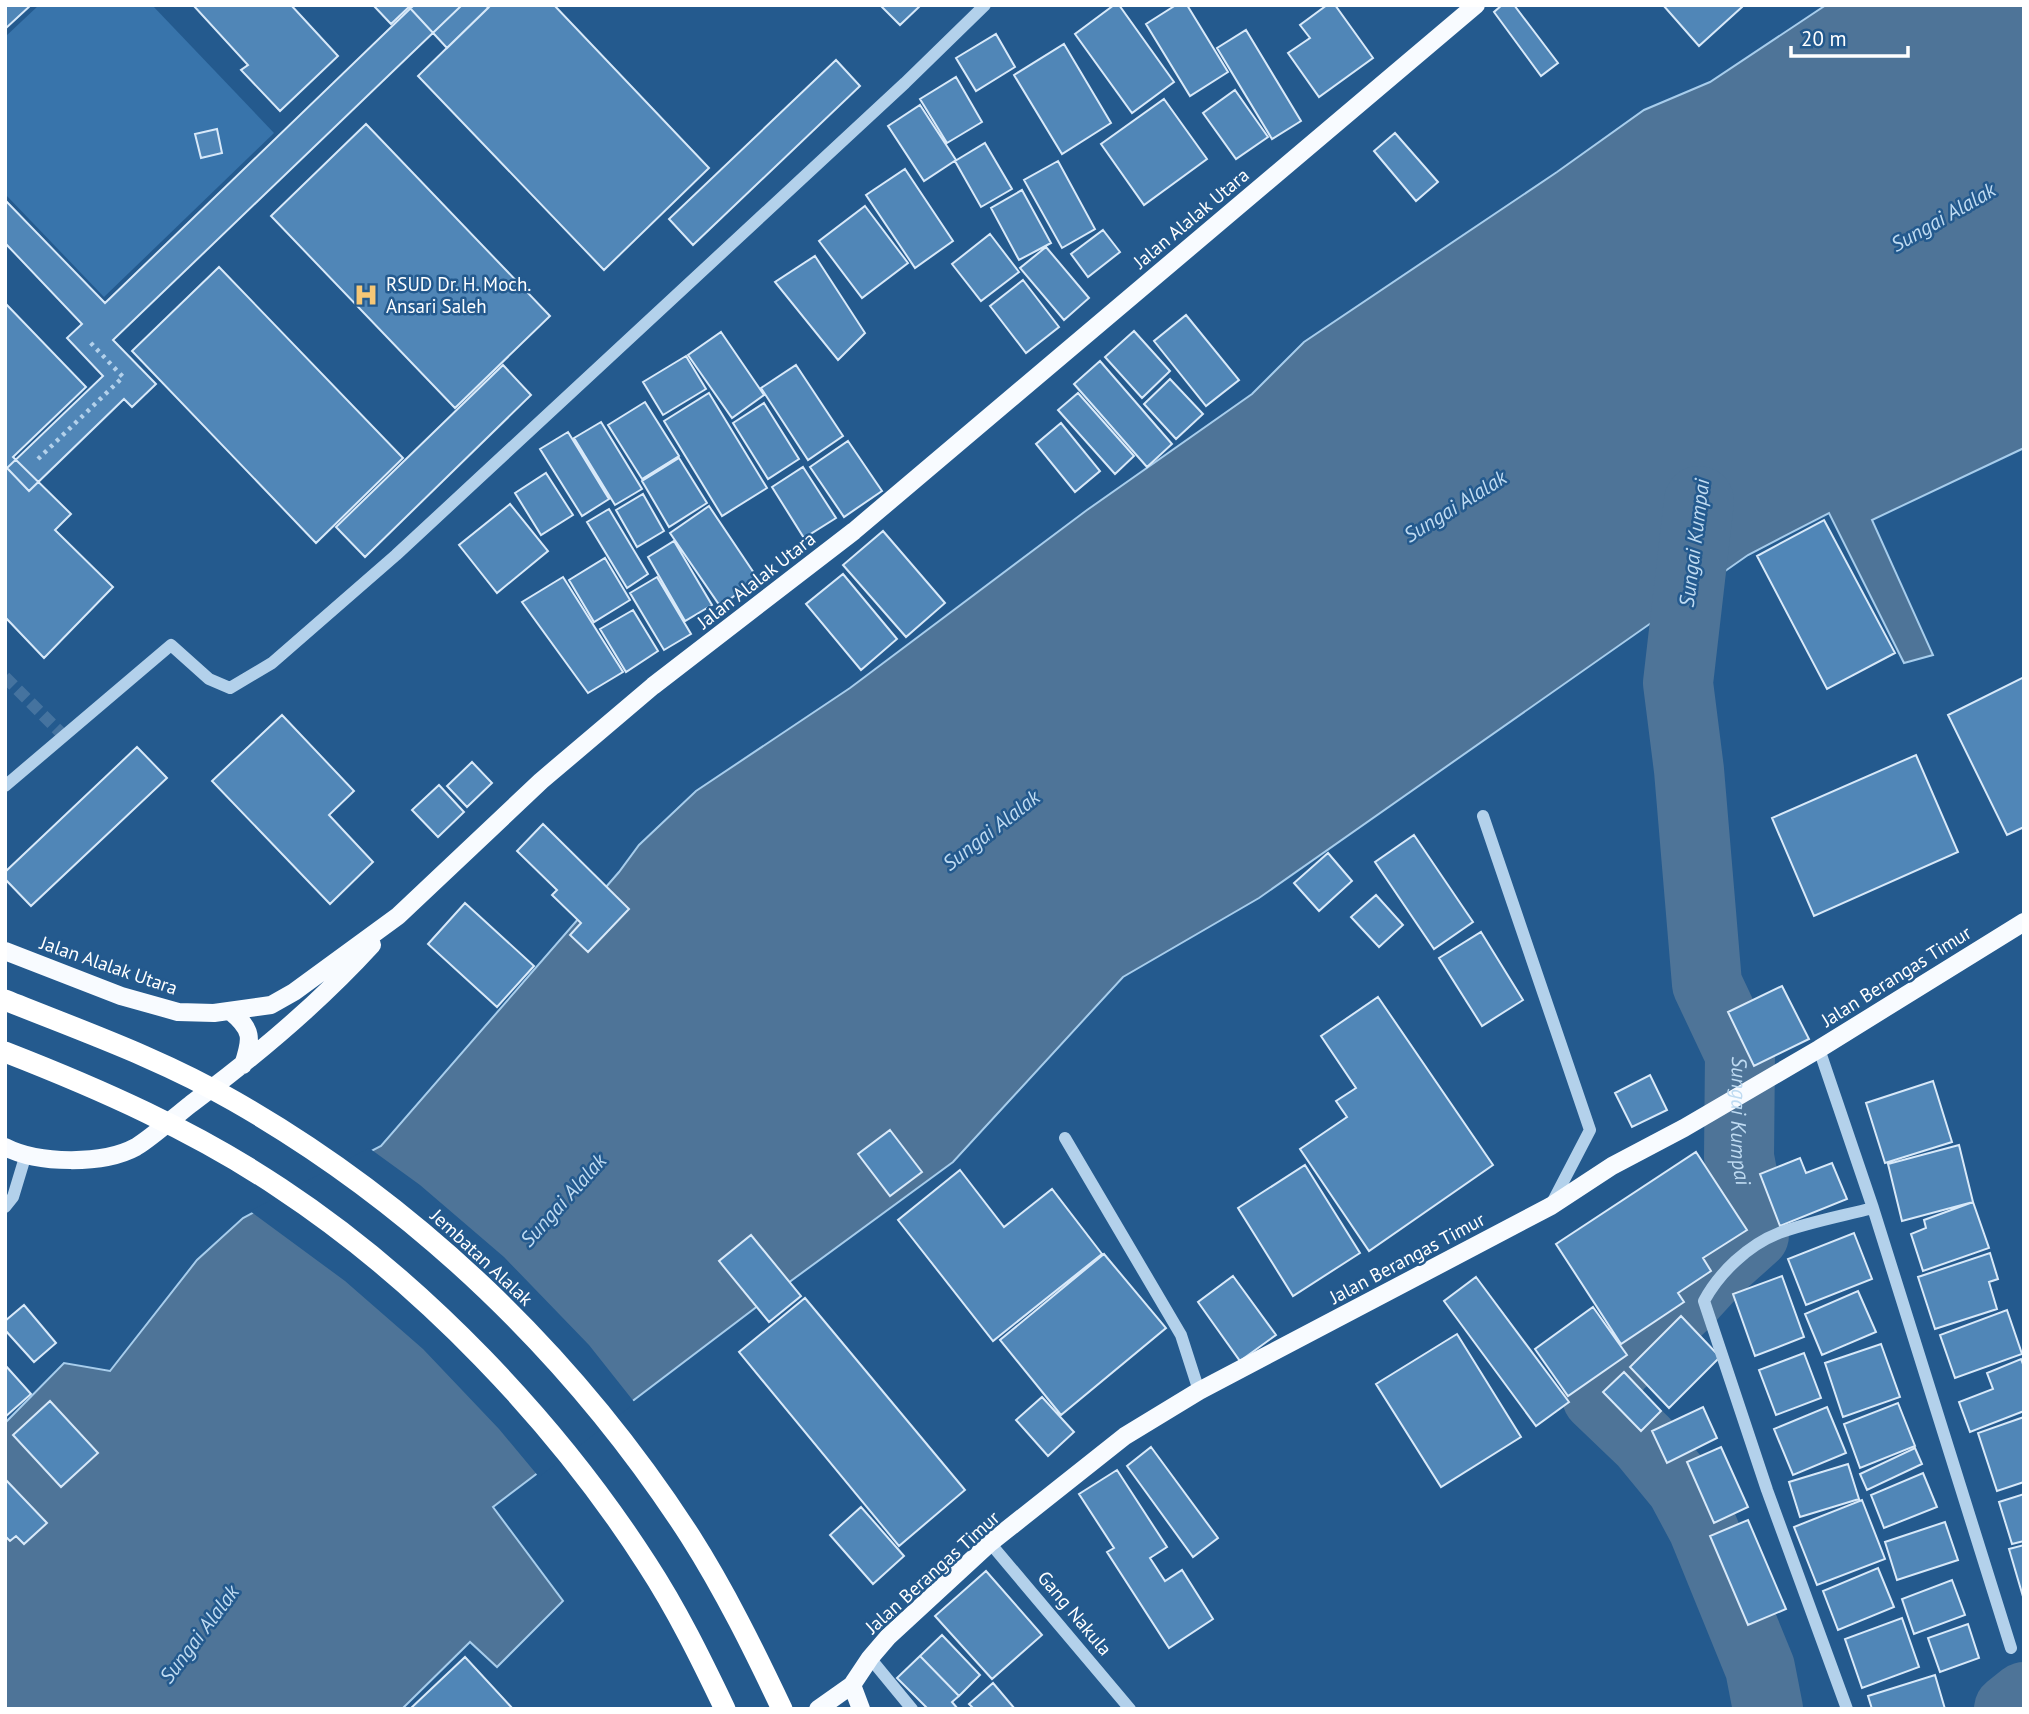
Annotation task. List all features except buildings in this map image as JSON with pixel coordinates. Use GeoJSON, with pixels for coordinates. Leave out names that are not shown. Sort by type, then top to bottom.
{"type":"FeatureCollection","features":[{"type":"Feature","properties":{"kind":"highway","name":"Jembatan Alalak"},"geometry":{"type":"LineString","coordinates":[[5,1000],[158,1063],[233,1100],[299,1140],[370,1189],[449,1252],[508,1310],[630,1452],[690,1537],[742,1626],[782,1709]]}},
{"type":"Feature","properties":{"kind":"highway"},"geometry":{"type":"LineString","coordinates":[[5,1052],[137,1108],[209,1146],[279,1187],[334,1226],[398,1278],[448,1324],[508,1386],[579,1470],[647,1564],[697,1649],[725,1709]]}},
{"type":"Feature","properties":{"kind":"main road","name":"Jalan Alalak Utara"},"geometry":{"type":"LineString","coordinates":[[5,951],[152,1006],[178,1012],[230,1012],[271,1005],[294,992],[398,916],[541,781],[612,720],[854,531],[1476,5]]}},
{"type":"Feature","properties":{"kind":"main road"},"geometry":{"type":"LineString","coordinates":[[5,1147],[40,1158],[80,1159],[109,1155],[135,1147],[243,1066],[346,974],[398,916]]}},
{"type":"Feature","properties":{"kind":"main road","name":"Jalan Berangas Timur"},"geometry":{"type":"LineString","coordinates":[[852,1685],[888,1637],[990,1543],[1125,1436],[1199,1391],[1551,1206],[1612,1166],[1684,1128],[1819,1049],[2024,922]]}},
{"type":"Feature","properties":{"kind":"main road"},"geometry":{"type":"LineString","coordinates":[[230,1012],[243,1022],[249,1033],[251,1042],[243,1066]]}},
{"type":"Feature","properties":{"kind":"main road"},"geometry":{"type":"LineString","coordinates":[[818,1709],[852,1685],[861,1709]]}},
{"type":"Feature","properties":{"kind":"street"},"geometry":{"type":"LineString","coordinates":[[5,786],[171,645],[209,678],[230,688],[272,663],[396,555],[905,83],[985,5]]}},
{"type":"Feature","properties":{"kind":"street"},"geometry":{"type":"LineString","coordinates":[[1483,816],[1590,1130],[1551,1206]]}},
{"type":"Feature","properties":{"kind":"street"},"geometry":{"type":"LineString","coordinates":[[1819,1049],[1873,1208],[2011,1648]]}},
{"type":"Feature","properties":{"kind":"street"},"geometry":{"type":"LineString","coordinates":[[1065,1138],[1181,1335],[1199,1391]]}},
{"type":"Feature","properties":{"kind":"street"},"geometry":{"type":"LineString","coordinates":[[5,1207],[13,1197],[26,1154]]}},
{"type":"Feature","properties":{"kind":"street"},"geometry":{"type":"LineString","coordinates":[[1847,1709],[1767,1490],[1704,1301],[1713,1284],[1733,1264],[1777,1234],[1873,1208]]}},
{"type":"Feature","properties":{"kind":"street","name":"Gang Nakula"},"geometry":{"type":"LineString","coordinates":[[990,1543],[1130,1709]]}},
{"type":"Feature","properties":{"kind":"street"},"geometry":{"type":"LineString","coordinates":[[870,1658],[912,1709]]}},
{"type":"Feature","properties":{"kind":"path"},"geometry":{"type":"LineString","coordinates":[[38,459],[123,377],[88,340]]}},
{"type":"Feature","properties":{"kind":"shaded area"},"geometry":{"type":"Polygon","coordinates":[[[39,5],[152,5],[274,133],[104,297],[5,194],[5,37],[39,5]]]}},
{"type":"Feature","properties":{"kind":"water","name":"Sungai Alalak"},"geometry":{"type":"Polygon","coordinates":[[[1826,5],[2024,5],[2024,448],[1872,520],[1933,655],[1904,663],[1829,513],[1748,555],[1259,898],[1123,977],[953,1162],[784,1286],[493,1507],[563,1601],[497,1667],[470,1642],[402,1709],[5,1709],[5,1423],[64,1363],[110,1371],[197,1260],[243,1218],[381,1146],[619,872],[639,845],[696,791],[850,688],[1087,510],[1252,394],[1304,342],[1557,172],[1644,110],[1710,82],[1826,5]]]}},
{"type":"Feature","properties":{"kind":"pier"},"geometry":{"type":"Polygon","coordinates":[[[369,1148],[420,1185],[504,1257],[589,1345],[635,1403],[539,1477],[499,1429],[423,1349],[345,1281],[250,1211],[369,1148]]]}},
{"type":"Feature","properties":{"kind":"waterway","name":"Sungai Kumpai"},"geometry":{"type":"LineString","coordinates":[[1699,501],[1678,683],[1689,770],[1707,984],[1740,1054],[1739,1157],[1754,1235],[1617,1366],[1597,1397],[1644,1442],[1681,1487],[1703,1528],[1760,1668],[1768,1709]]}},
{"type":"Feature","properties":{"kind":"waterway","name":"Sungai Kumpai"},"geometry":{"type":"LineString","coordinates":[[2009,1709],[2024,1697]]}},
{"type":"Feature","properties":{"kind":"tunnel"},"geometry":{"type":"LineString","coordinates":[[5,677],[64,736]]}},
{"type":"Feature","properties":{"kind":"place","name":"RSUD Dr. H. Moch. Ansari Saleh"},"geometry":{"type":"Point","coordinates":[366,295]}}]}
